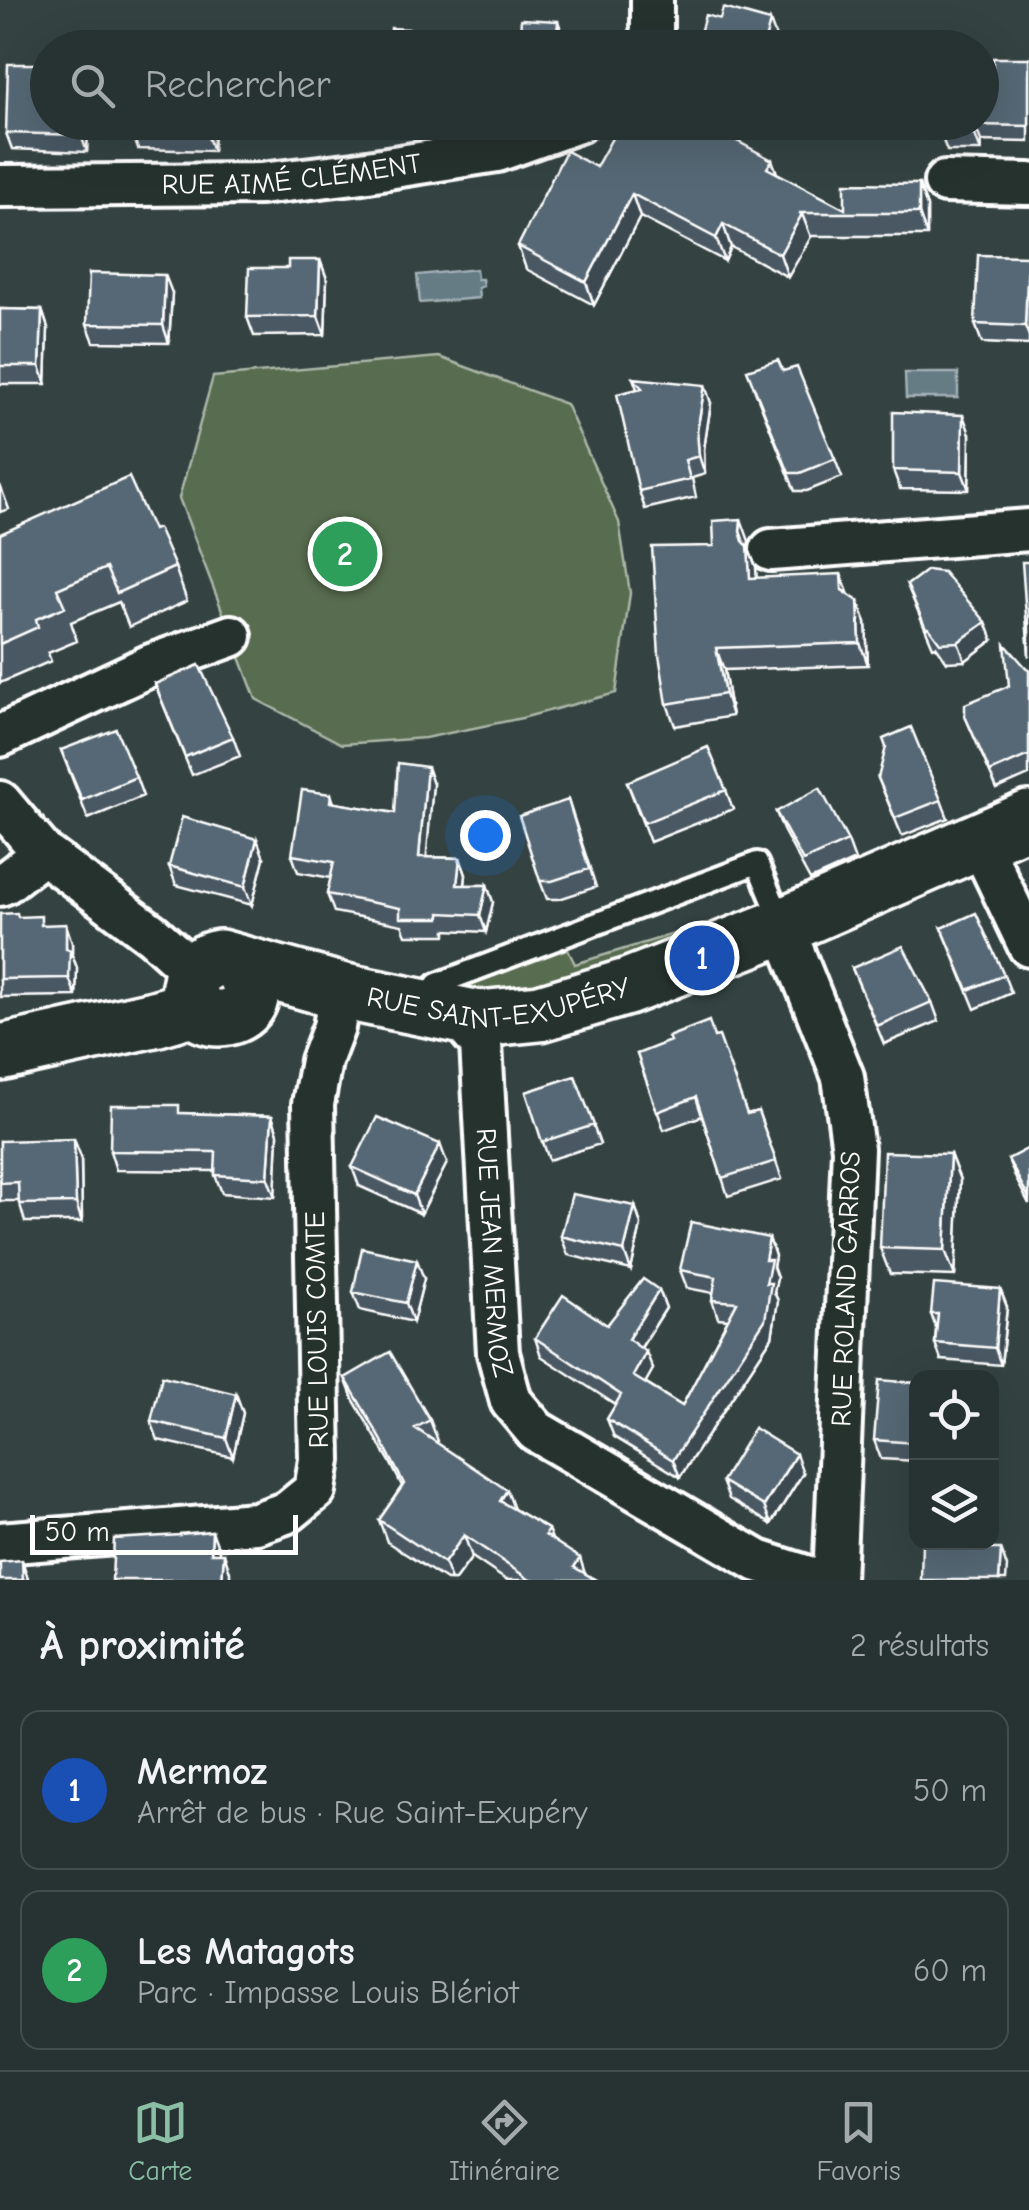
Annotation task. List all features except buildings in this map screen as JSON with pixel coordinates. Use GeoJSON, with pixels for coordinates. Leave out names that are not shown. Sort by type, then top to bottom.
{"type":"FeatureCollection","features":[{"type":"Feature","properties":{"kind":"main road","name":"RUE SAINT-EXUPÉRY"},"geometry":{"type":"LineString","coordinates":[[218,985],[337,1009],[361,1034],[454,1046],[457,1023],[499,1043],[634,1007],[788,936],[999,850],[1029,819]]}},
{"type":"Feature","properties":{"kind":"main road"},"geometry":{"type":"LineString","coordinates":[[0,1053],[174,1013],[218,985]]}},
{"type":"Feature","properties":{"kind":"street"},"geometry":{"type":"LineString","coordinates":[[652,0],[652,30]]}},
{"type":"Feature","properties":{"kind":"street","name":"RUE AIMÉ CLÉMENT"},"geometry":{"type":"LineString","coordinates":[[0,186],[260,184],[497,151],[528,140]]}},
{"type":"Feature","properties":{"kind":"street"},"geometry":{"type":"LineString","coordinates":[[945,182],[1029,184]]}},
{"type":"Feature","properties":{"kind":"street"},"geometry":{"type":"LineString","coordinates":[[771,550],[1029,530]]}},
{"type":"Feature","properties":{"kind":"street"},"geometry":{"type":"LineString","coordinates":[[0,736],[151,665],[231,636]]}},
{"type":"Feature","properties":{"kind":"street","name":"RUE SAINT-EXUPÉRY"},"geometry":{"type":"LineString","coordinates":[[0,802],[43,853],[218,985]]}},
{"type":"Feature","properties":{"kind":"street"},"geometry":{"type":"LineString","coordinates":[[999,850],[1029,946]]}},
{"type":"Feature","properties":{"kind":"street"},"geometry":{"type":"LineString","coordinates":[[0,884],[43,853]]}},
{"type":"Feature","properties":{"kind":"street","name":"RUE ROLAND GARROS"},"geometry":{"type":"LineString","coordinates":[[788,936],[843,1077],[853,1149],[834,1580]]}},
{"type":"Feature","properties":{"kind":"street","name":"RUE LOUIS COMTE"},"geometry":{"type":"LineString","coordinates":[[0,1543],[256,1524],[288,1512],[315,1490],[320,1460],[313,1104],[337,1009]]}},
{"type":"Feature","properties":{"kind":"street","name":"RUE JEAN MERMOZ"},"geometry":{"type":"LineString","coordinates":[[457,1023],[498,1353],[511,1400],[536,1430],[758,1561],[818,1580]]}},
{"type":"Feature","properties":{"kind":"lane"},"geometry":{"type":"LineString","coordinates":[[457,1023],[437,984],[757,863],[788,936]]}},
{"type":"Feature","properties":{"kind":"green space"},"geometry":{"type":"Polygon","coordinates":[[[439,357],[566,404],[619,522],[630,593],[616,693],[425,738],[342,744],[256,699],[179,498],[213,377],[439,357]]]}},
{"type":"Feature","properties":{"kind":"green space"},"geometry":{"type":"Polygon","coordinates":[[[680,932],[686,946],[489,1001],[467,989],[471,982],[567,948],[575,964],[680,932]]]}},
{"type":"Feature","properties":{"kind":"water"},"geometry":{"type":"Polygon","coordinates":[[[476,269],[483,286],[478,288],[479,298],[420,303],[417,275],[476,269]]]}},
{"type":"Feature","properties":{"kind":"water"},"geometry":{"type":"Polygon","coordinates":[[[905,373],[958,373],[958,398],[906,398],[905,373]]]}},
{"type":"Feature","properties":{"kind":"place","name":"Les Matagots"},"geometry":{"type":"Point","coordinates":[345,554]}},
{"type":"Feature","properties":{"kind":"place","name":"Mermoz"},"geometry":{"type":"Point","coordinates":[702,958]}}]}
